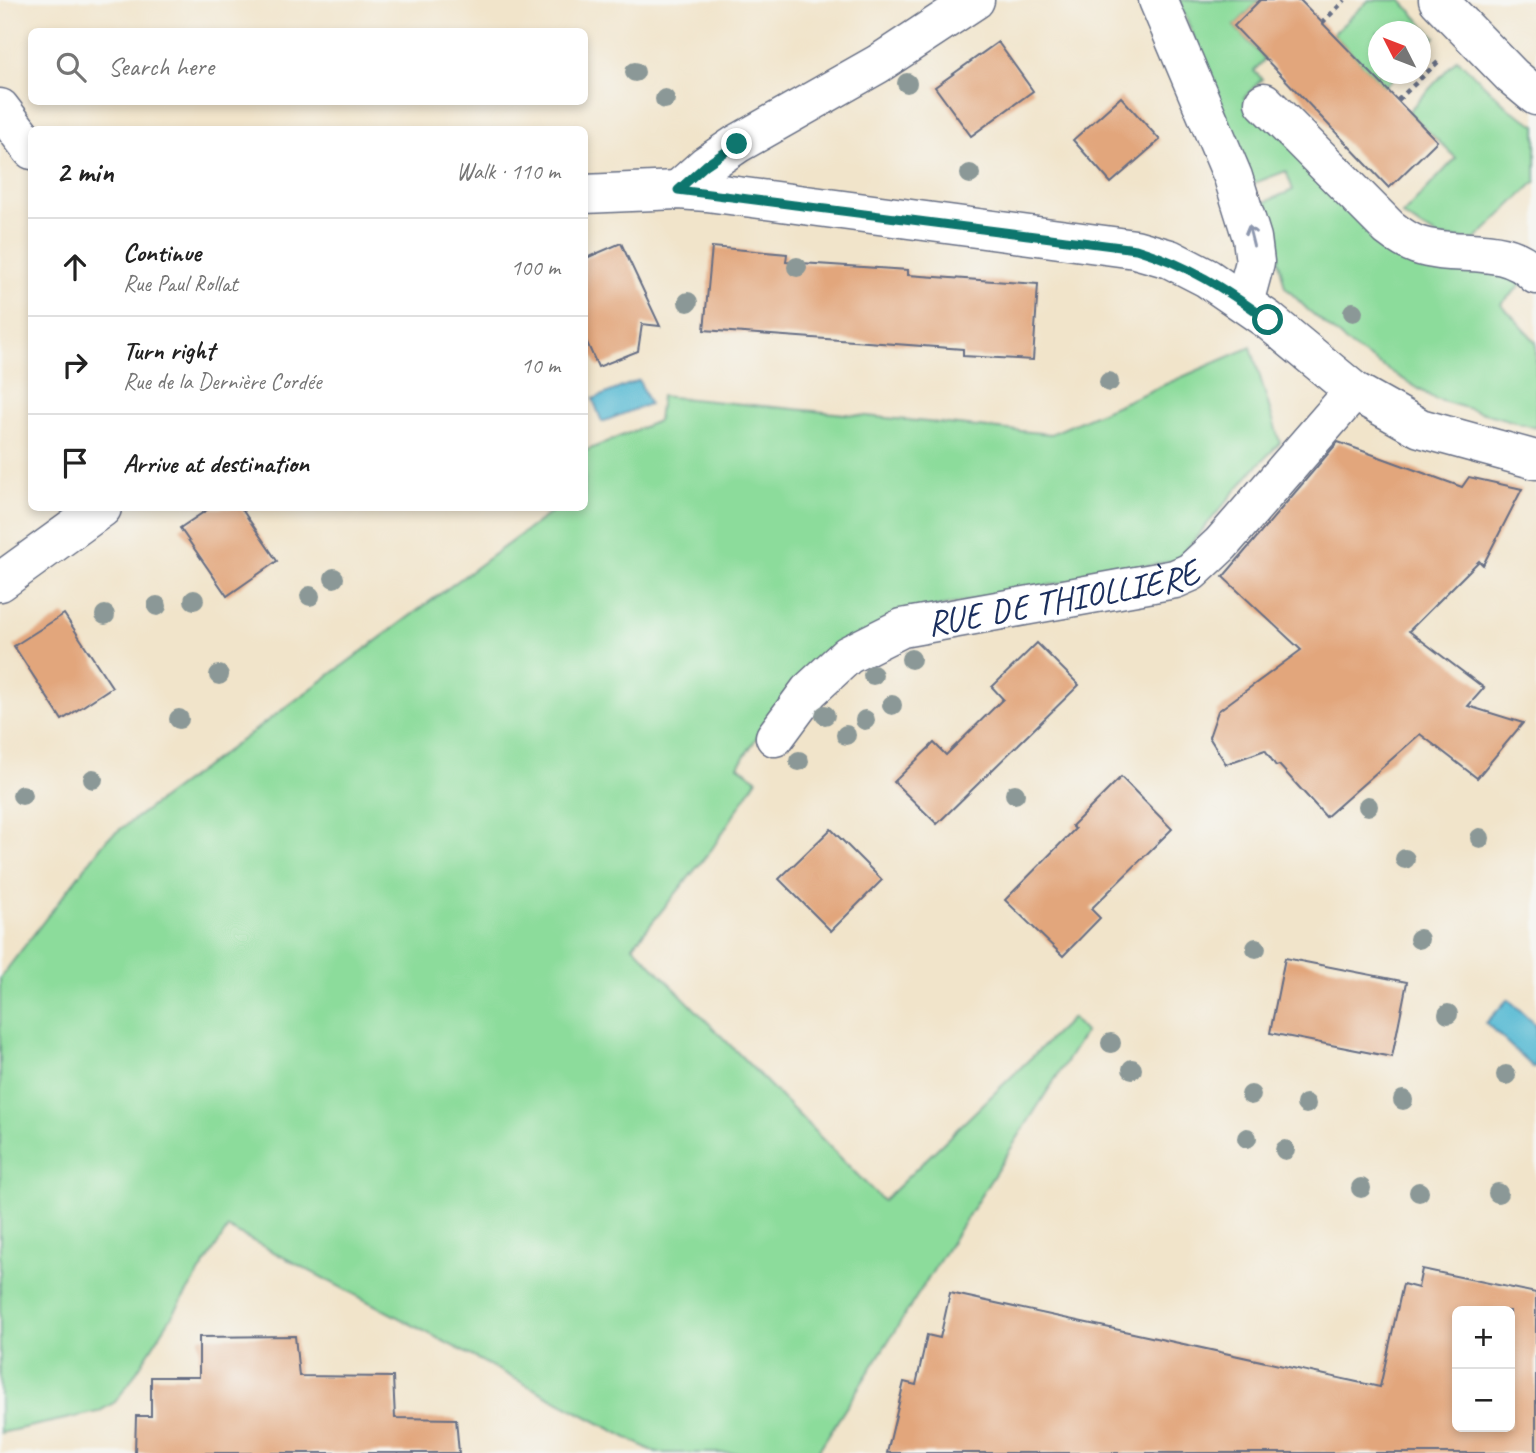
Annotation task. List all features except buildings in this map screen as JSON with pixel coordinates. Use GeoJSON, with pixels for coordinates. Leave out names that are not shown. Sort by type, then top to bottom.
{"type":"FeatureCollection","features":[{"type":"Feature","properties":{"kind":"street"},"geometry":{"type":"LineString","coordinates":[[678,190],[706,165],[737,144],[878,64],[975,0]]}},
{"type":"Feature","properties":{"kind":"street"},"geometry":{"type":"LineString","coordinates":[[1158,0],[1233,177],[1252,238],[1255,262],[1244,303]]}},
{"type":"Feature","properties":{"kind":"street"},"geometry":{"type":"LineString","coordinates":[[1438,0],[1512,76],[1536,96]]}},
{"type":"Feature","properties":{"kind":"street"},"geometry":{"type":"LineString","coordinates":[[1264,102],[1404,240],[1436,249],[1501,254],[1516,259],[1536,275]]}},
{"type":"Feature","properties":{"kind":"street"},"geometry":{"type":"LineString","coordinates":[[0,108],[28,145]]}},
{"type":"Feature","properties":{"kind":"street"},"geometry":{"type":"LineString","coordinates":[[588,195],[678,190],[1136,249],[1170,259],[1207,278],[1244,303],[1354,391],[1420,428],[1536,460]]}},
{"type":"Feature","properties":{"kind":"street","name":"RUE DE THIOLLIÈRE"},"geometry":{"type":"LineString","coordinates":[[775,737],[809,691],[848,655],[902,628],[1175,579],[1191,572],[1221,544],[1354,391]]}},
{"type":"Feature","properties":{"kind":"street"},"geometry":{"type":"LineString","coordinates":[[0,582],[98,511]]}},
{"type":"Feature","properties":{"kind":"path"},"geometry":{"type":"LineString","coordinates":[[1322,23],[1345,0]]}},
{"type":"Feature","properties":{"kind":"path"},"geometry":{"type":"LineString","coordinates":[[1398,100],[1469,33]]}},
{"type":"Feature","properties":{"kind":"green space"},"geometry":{"type":"Polygon","coordinates":[[[1179,0],[1260,0],[1234,26],[1265,59],[1254,71],[1262,79],[1244,98],[1382,240],[1501,272],[1524,282],[1501,304],[1536,342],[1536,428],[1435,399],[1352,347],[1285,287],[1273,237],[1260,204],[1293,190],[1286,171],[1252,184],[1179,0]]]}},
{"type":"Feature","properties":{"kind":"green space"},"geometry":{"type":"Polygon","coordinates":[[[1369,0],[1401,0],[1420,21],[1368,21],[1368,70],[1333,34],[1369,0]]]}},
{"type":"Feature","properties":{"kind":"green space"},"geometry":{"type":"Polygon","coordinates":[[[1457,59],[1511,110],[1536,125],[1536,181],[1475,240],[1438,237],[1402,215],[1456,158],[1408,112],[1457,59]]]}},
{"type":"Feature","properties":{"kind":"green space"},"geometry":{"type":"Polygon","coordinates":[[[1251,347],[1280,443],[1254,469],[1177,560],[903,614],[788,690],[738,766],[757,779],[712,849],[633,946],[883,1201],[1072,1018],[1085,1032],[817,1453],[656,1453],[228,1228],[115,1402],[98,1412],[0,1433],[0,978],[107,839],[553,511],[588,511],[588,450],[658,421],[661,396],[1051,434],[1251,347]]]}},
{"type":"Feature","properties":{"kind":"water"},"geometry":{"type":"Polygon","coordinates":[[[639,380],[649,404],[602,422],[593,399],[639,380]]]}},
{"type":"Feature","properties":{"kind":"water"},"geometry":{"type":"Polygon","coordinates":[[[1508,999],[1536,1025],[1534,1068],[1486,1023],[1508,999]]]}},
{"type":"Feature","properties":{"kind":"route"},"geometry":{"type":"LineString","coordinates":[[737,144],[706,165],[678,190],[1136,249],[1170,259],[1207,278],[1268,320]]}}]}
